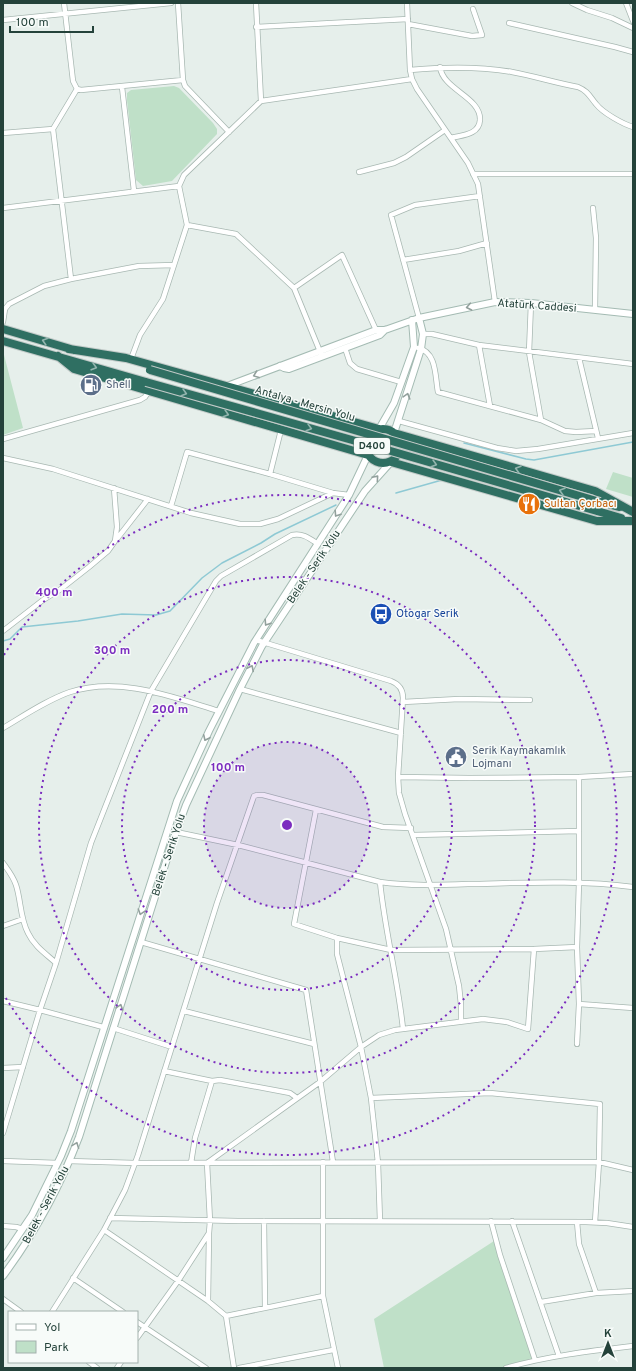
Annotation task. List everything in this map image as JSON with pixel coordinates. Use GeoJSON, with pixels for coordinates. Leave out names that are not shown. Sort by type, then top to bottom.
{"type":"FeatureCollection","features":[{"type":"Feature","properties":{"kind":"highway","name":"Antalya - Mersin Yolu"},"geometry":{"type":"LineString","coordinates":[[3,329],[69,349],[150,370],[633,512]]}},
{"type":"Feature","properties":{"kind":"highway","name":"Antalya - Mersin Yolu"},"geometry":{"type":"LineString","coordinates":[[3,341],[632,521]]}},
{"type":"Feature","properties":{"kind":"highway"},"geometry":{"type":"LineString","coordinates":[[69,349],[131,359],[379,429],[385,429],[394,433],[595,491],[633,512]]}},
{"type":"Feature","properties":{"kind":"highway"},"geometry":{"type":"LineString","coordinates":[[58,356],[74,369],[368,455],[376,462],[391,462],[596,521],[632,521]]}},
{"type":"Feature","properties":{"kind":"highway"},"geometry":{"type":"LineString","coordinates":[[368,455],[366,445],[367,440],[370,435],[379,429]]}},
{"type":"Feature","properties":{"kind":"highway"},"geometry":{"type":"LineString","coordinates":[[391,462],[397,456],[400,448],[399,440],[394,433]]}},
{"type":"Feature","properties":{"kind":"main road","name":"Atatürk Caddesi"},"geometry":{"type":"LineString","coordinates":[[227,386],[280,366],[321,354],[376,330],[385,330],[419,318],[495,302],[531,303],[633,314]]}},
{"type":"Feature","properties":{"kind":"main road"},"geometry":{"type":"LineString","coordinates":[[394,433],[421,349],[423,334],[419,318]]}},
{"type":"Feature","properties":{"kind":"main road"},"geometry":{"type":"LineString","coordinates":[[379,429],[394,403],[414,347],[412,320]]}},
{"type":"Feature","properties":{"kind":"main road"},"geometry":{"type":"LineString","coordinates":[[321,354],[345,348],[380,335],[385,330]]}},
{"type":"Feature","properties":{"kind":"main road","name":"Belek - Serik Yolu"},"geometry":{"type":"LineString","coordinates":[[3,1258],[32,1215],[58,1163],[71,1131],[103,1027],[177,801],[219,711],[256,640],[349,495],[368,455]]}},
{"type":"Feature","properties":{"kind":"main road","name":"Belek - Serik Yolu"},"geometry":{"type":"LineString","coordinates":[[3,1276],[38,1224],[59,1186],[79,1137],[176,832],[186,805],[240,689],[264,642],[365,491],[391,462]]}},
{"type":"Feature","properties":{"kind":"street"},"geometry":{"type":"LineString","coordinates":[[64,3],[73,81],[77,89]]}},
{"type":"Feature","properties":{"kind":"street"},"geometry":{"type":"LineString","coordinates":[[3,20],[171,3]]}},
{"type":"Feature","properties":{"kind":"street"},"geometry":{"type":"LineString","coordinates":[[178,3],[183,80],[185,86],[228,132]]}},
{"type":"Feature","properties":{"kind":"street"},"geometry":{"type":"LineString","coordinates":[[256,3],[256,27],[261,101]]}},
{"type":"Feature","properties":{"kind":"street"},"geometry":{"type":"LineString","coordinates":[[407,3],[410,70],[412,79],[417,89],[468,163],[478,184],[495,302]]}},
{"type":"Feature","properties":{"kind":"street"},"geometry":{"type":"LineString","coordinates":[[572,3],[587,10],[612,18],[633,28]]}},
{"type":"Feature","properties":{"kind":"street"},"geometry":{"type":"LineString","coordinates":[[626,3],[633,21]]}},
{"type":"Feature","properties":{"kind":"street"},"geometry":{"type":"LineString","coordinates":[[256,27],[408,21],[472,36],[482,35],[473,9]]}},
{"type":"Feature","properties":{"kind":"street"},"geometry":{"type":"LineString","coordinates":[[509,23],[633,52]]}},
{"type":"Feature","properties":{"kind":"street"},"geometry":{"type":"LineString","coordinates":[[410,70],[440,67],[477,68],[512,72],[578,87],[587,92],[596,105],[602,110],[633,127]]}},
{"type":"Feature","properties":{"kind":"street"},"geometry":{"type":"LineString","coordinates":[[440,67],[444,78],[477,107],[480,115],[480,125],[474,132],[451,138]]}},
{"type":"Feature","properties":{"kind":"street"},"geometry":{"type":"LineString","coordinates":[[131,359],[140,335],[162,299],[187,225],[179,186],[184,175],[261,101],[412,79]]}},
{"type":"Feature","properties":{"kind":"street"},"geometry":{"type":"LineString","coordinates":[[77,89],[122,87],[183,80]]}},
{"type":"Feature","properties":{"kind":"street"},"geometry":{"type":"LineString","coordinates":[[122,87],[134,191]]}},
{"type":"Feature","properties":{"kind":"street"},"geometry":{"type":"LineString","coordinates":[[71,279],[53,129],[77,89]]}},
{"type":"Feature","properties":{"kind":"street"},"geometry":{"type":"LineString","coordinates":[[3,133],[53,129]]}},
{"type":"Feature","properties":{"kind":"street"},"geometry":{"type":"LineString","coordinates":[[359,172],[394,163],[445,130]]}},
{"type":"Feature","properties":{"kind":"street"},"geometry":{"type":"LineString","coordinates":[[473,174],[633,174]]}},
{"type":"Feature","properties":{"kind":"street"},"geometry":{"type":"LineString","coordinates":[[3,208],[179,186]]}},
{"type":"Feature","properties":{"kind":"street"},"geometry":{"type":"LineString","coordinates":[[419,318],[391,215],[420,204],[480,196]]}},
{"type":"Feature","properties":{"kind":"street"},"geometry":{"type":"LineString","coordinates":[[593,208],[596,238],[595,310]]}},
{"type":"Feature","properties":{"kind":"street"},"geometry":{"type":"LineString","coordinates":[[187,225],[236,234],[294,288],[321,354]]}},
{"type":"Feature","properties":{"kind":"street"},"geometry":{"type":"LineString","coordinates":[[403,260],[458,251],[487,243]]}},
{"type":"Feature","properties":{"kind":"street"},"geometry":{"type":"LineString","coordinates":[[294,288],[342,255],[376,330]]}},
{"type":"Feature","properties":{"kind":"street"},"geometry":{"type":"LineString","coordinates":[[3,322],[4,309],[9,304],[38,289],[71,279],[139,266],[174,265]]}},
{"type":"Feature","properties":{"kind":"street"},"geometry":{"type":"LineString","coordinates":[[531,303],[529,352],[540,420]]}},
{"type":"Feature","properties":{"kind":"street"},"geometry":{"type":"LineString","coordinates":[[423,334],[432,334],[479,345],[633,364]]}},
{"type":"Feature","properties":{"kind":"street"},"geometry":{"type":"LineString","coordinates":[[479,345],[490,406]]}},
{"type":"Feature","properties":{"kind":"street"},"geometry":{"type":"LineString","coordinates":[[414,347],[428,352],[432,359],[438,392],[540,420],[565,431],[596,431]]}},
{"type":"Feature","properties":{"kind":"street"},"geometry":{"type":"LineString","coordinates":[[345,348],[350,363],[357,369],[401,382]]}},
{"type":"Feature","properties":{"kind":"street"},"geometry":{"type":"LineString","coordinates":[[579,358],[598,438]]}},
{"type":"Feature","properties":{"kind":"street"},"geometry":{"type":"LineString","coordinates":[[3,439],[140,400],[145,397],[149,391]]}},
{"type":"Feature","properties":{"kind":"street"},"geometry":{"type":"LineString","coordinates":[[399,421],[497,448],[516,451],[538,450],[633,432]]}},
{"type":"Feature","properties":{"kind":"street"},"geometry":{"type":"LineString","coordinates":[[270,474],[281,430]]}},
{"type":"Feature","properties":{"kind":"street"},"geometry":{"type":"LineString","coordinates":[[171,506],[187,452],[270,474],[333,493],[349,495]]}},
{"type":"Feature","properties":{"kind":"street"},"geometry":{"type":"LineString","coordinates":[[3,458],[53,468],[171,506],[240,524],[260,524],[278,519],[333,493]]}},
{"type":"Feature","properties":{"kind":"street"},"geometry":{"type":"LineString","coordinates":[[114,488],[117,527],[115,541]]}},
{"type":"Feature","properties":{"kind":"street"},"geometry":{"type":"LineString","coordinates":[[3,631],[43,600],[61,589],[108,550],[148,499]]}},
{"type":"Feature","properties":{"kind":"street"},"geometry":{"type":"LineString","coordinates":[[3,1133],[24,1068],[40,1010],[56,963],[91,843],[152,691],[216,581],[221,576],[292,535],[304,535],[318,544]]}},
{"type":"Feature","properties":{"kind":"street"},"geometry":{"type":"LineString","coordinates":[[256,640],[395,682],[402,690],[403,702],[398,777],[399,793],[446,929],[460,995],[461,1021]]}},
{"type":"Feature","properties":{"kind":"street"},"geometry":{"type":"LineString","coordinates":[[3,728],[53,699],[82,689],[112,686],[152,691],[219,711]]}},
{"type":"Feature","properties":{"kind":"street"},"geometry":{"type":"LineString","coordinates":[[240,689],[401,733]]}},
{"type":"Feature","properties":{"kind":"street"},"geometry":{"type":"LineString","coordinates":[[403,702],[459,699],[530,700]]}},
{"type":"Feature","properties":{"kind":"street"},"geometry":{"type":"LineString","coordinates":[[398,777],[579,777],[633,774]]}},
{"type":"Feature","properties":{"kind":"street"},"geometry":{"type":"LineString","coordinates":[[577,1044],[579,1004],[577,947],[579,882],[579,777]]}},
{"type":"Feature","properties":{"kind":"street"},"geometry":{"type":"LineString","coordinates":[[53,1311],[104,1230],[125,1190],[135,1163],[217,903],[254,796],[263,795],[383,827],[411,828]]}},
{"type":"Feature","properties":{"kind":"street"},"geometry":{"type":"LineString","coordinates":[[316,810],[294,924],[337,938],[391,950],[534,949],[577,947]]}},
{"type":"Feature","properties":{"kind":"street"},"geometry":{"type":"LineString","coordinates":[[413,834],[579,831]]}},
{"type":"Feature","properties":{"kind":"street"},"geometry":{"type":"LineString","coordinates":[[176,832],[238,845],[380,882],[430,885],[579,882],[633,887]]}},
{"type":"Feature","properties":{"kind":"street"},"geometry":{"type":"LineString","coordinates":[[3,863],[16,884],[23,919],[28,933],[32,940],[56,963]]}},
{"type":"Feature","properties":{"kind":"street"},"geometry":{"type":"LineString","coordinates":[[380,882],[383,910],[398,990],[403,1029]]}},
{"type":"Feature","properties":{"kind":"street"},"geometry":{"type":"LineString","coordinates":[[3,926],[23,919]]}},
{"type":"Feature","properties":{"kind":"street"},"geometry":{"type":"LineString","coordinates":[[337,938],[337,954],[361,1047],[371,1098],[378,1163],[380,1221]]}},
{"type":"Feature","properties":{"kind":"street"},"geometry":{"type":"LineString","coordinates":[[141,942],[306,990],[333,1162]]}},
{"type":"Feature","properties":{"kind":"street"},"geometry":{"type":"LineString","coordinates":[[207,1163],[320,1082],[361,1047],[379,1035],[403,1029],[461,1021],[491,1019],[507,1022],[528,1029],[534,949]]}},
{"type":"Feature","properties":{"kind":"street"},"geometry":{"type":"LineString","coordinates":[[3,1001],[103,1027]]}},
{"type":"Feature","properties":{"kind":"street"},"geometry":{"type":"LineString","coordinates":[[579,1004],[633,1008]]}},
{"type":"Feature","properties":{"kind":"street"},"geometry":{"type":"LineString","coordinates":[[184,1010],[314,1044]]}},
{"type":"Feature","properties":{"kind":"street"},"geometry":{"type":"LineString","coordinates":[[113,1028],[172,1047]]}},
{"type":"Feature","properties":{"kind":"street"},"geometry":{"type":"LineString","coordinates":[[3,1068],[24,1068]]}},
{"type":"Feature","properties":{"kind":"street"},"geometry":{"type":"LineString","coordinates":[[164,1071],[212,1082],[220,1080],[292,1094],[297,1098]]}},
{"type":"Feature","properties":{"kind":"street"},"geometry":{"type":"LineString","coordinates":[[191,1163],[195,1138],[212,1082]]}},
{"type":"Feature","properties":{"kind":"street"},"geometry":{"type":"LineString","coordinates":[[371,1098],[490,1093],[600,1104],[599,1162],[595,1222]]}},
{"type":"Feature","properties":{"kind":"street"},"geometry":{"type":"LineString","coordinates":[[69,1161],[135,1163],[599,1162],[633,1170]]}},
{"type":"Feature","properties":{"kind":"street"},"geometry":{"type":"LineString","coordinates":[[3,1162],[58,1163]]}},
{"type":"Feature","properties":{"kind":"street"},"geometry":{"type":"LineString","coordinates":[[323,1162],[323,1296],[333,1350],[338,1368]]}},
{"type":"Feature","properties":{"kind":"street"},"geometry":{"type":"LineString","coordinates":[[207,1163],[210,1221],[208,1301]]}},
{"type":"Feature","properties":{"kind":"street"},"geometry":{"type":"LineString","coordinates":[[110,1218],[210,1221],[595,1222],[619,1224],[633,1228]]}},
{"type":"Feature","properties":{"kind":"street"},"geometry":{"type":"LineString","coordinates":[[264,1221],[265,1307]]}},
{"type":"Feature","properties":{"kind":"street"},"geometry":{"type":"LineString","coordinates":[[491,1221],[500,1255],[535,1360]]}},
{"type":"Feature","properties":{"kind":"street"},"geometry":{"type":"LineString","coordinates":[[512,1221],[541,1302],[558,1356]]}},
{"type":"Feature","properties":{"kind":"street"},"geometry":{"type":"LineString","coordinates":[[576,1222],[579,1244],[596,1293]]}},
{"type":"Feature","properties":{"kind":"street"},"geometry":{"type":"LineString","coordinates":[[3,1226],[23,1229]]}},
{"type":"Feature","properties":{"kind":"street"},"geometry":{"type":"LineString","coordinates":[[104,1230],[208,1301],[226,1316],[234,1368]]}},
{"type":"Feature","properties":{"kind":"street"},"geometry":{"type":"LineString","coordinates":[[138,1337],[178,1281],[209,1233]]}},
{"type":"Feature","properties":{"kind":"street"},"geometry":{"type":"LineString","coordinates":[[73,1278],[122,1311]]}},
{"type":"Feature","properties":{"kind":"street"},"geometry":{"type":"LineString","coordinates":[[541,1302],[596,1293],[633,1291]]}},
{"type":"Feature","properties":{"kind":"street"},"geometry":{"type":"LineString","coordinates":[[226,1316],[323,1296]]}},
{"type":"Feature","properties":{"kind":"street"},"geometry":{"type":"LineString","coordinates":[[3,1299],[20,1311]]}},
{"type":"Feature","properties":{"kind":"street"},"geometry":{"type":"LineString","coordinates":[[138,1323],[206,1368]]}},
{"type":"Feature","properties":{"kind":"street"},"geometry":{"type":"LineString","coordinates":[[506,1368],[535,1360],[558,1356],[633,1346]]}},
{"type":"Feature","properties":{"kind":"street"},"geometry":{"type":"LineString","coordinates":[[239,1368],[333,1350]]}},
{"type":"Feature","properties":{"kind":"green space"},"geometry":{"type":"Polygon","coordinates":[[[174,86],[179,88],[213,123],[217,129],[217,134],[172,181],[143,186],[136,180],[127,93],[131,90],[174,86]]]}},
{"type":"Feature","properties":{"kind":"green space"},"geometry":{"type":"Polygon","coordinates":[[[3,351],[23,428],[3,435],[3,351]]]}},
{"type":"Feature","properties":{"kind":"green space"},"geometry":{"type":"Polygon","coordinates":[[[613,472],[633,478],[633,497],[606,489],[613,472]]]}},
{"type":"Feature","properties":{"kind":"green space"},"geometry":{"type":"Polygon","coordinates":[[[494,1241],[534,1360],[509,1368],[384,1368],[374,1319],[494,1241]]]}},
{"type":"Feature","properties":{"kind":"waterway"},"geometry":{"type":"LineString","coordinates":[[464,443],[534,460],[633,442]]}},
{"type":"Feature","properties":{"kind":"waterway"},"geometry":{"type":"LineString","coordinates":[[396,493],[442,480]]}},
{"type":"Feature","properties":{"kind":"waterway"},"geometry":{"type":"LineString","coordinates":[[3,641],[10,639],[22,627],[78,621],[122,614],[156,615],[170,611],[202,578],[222,563],[275,534],[336,505]]}},
{"type":"Feature","properties":{"kind":"place","name":"Shell"},"geometry":{"type":"Point","coordinates":[91,385]}},
{"type":"Feature","properties":{"kind":"place","name":"Sultan Çorbacı"},"geometry":{"type":"Point","coordinates":[529,504]}},
{"type":"Feature","properties":{"kind":"place","name":"Otogar Serik"},"geometry":{"type":"Point","coordinates":[381,614]}},
{"type":"Feature","properties":{"kind":"place","name":"Serik Kaymakamlık Lojmanı"},"geometry":{"type":"Point","coordinates":[456,757]}}]}
